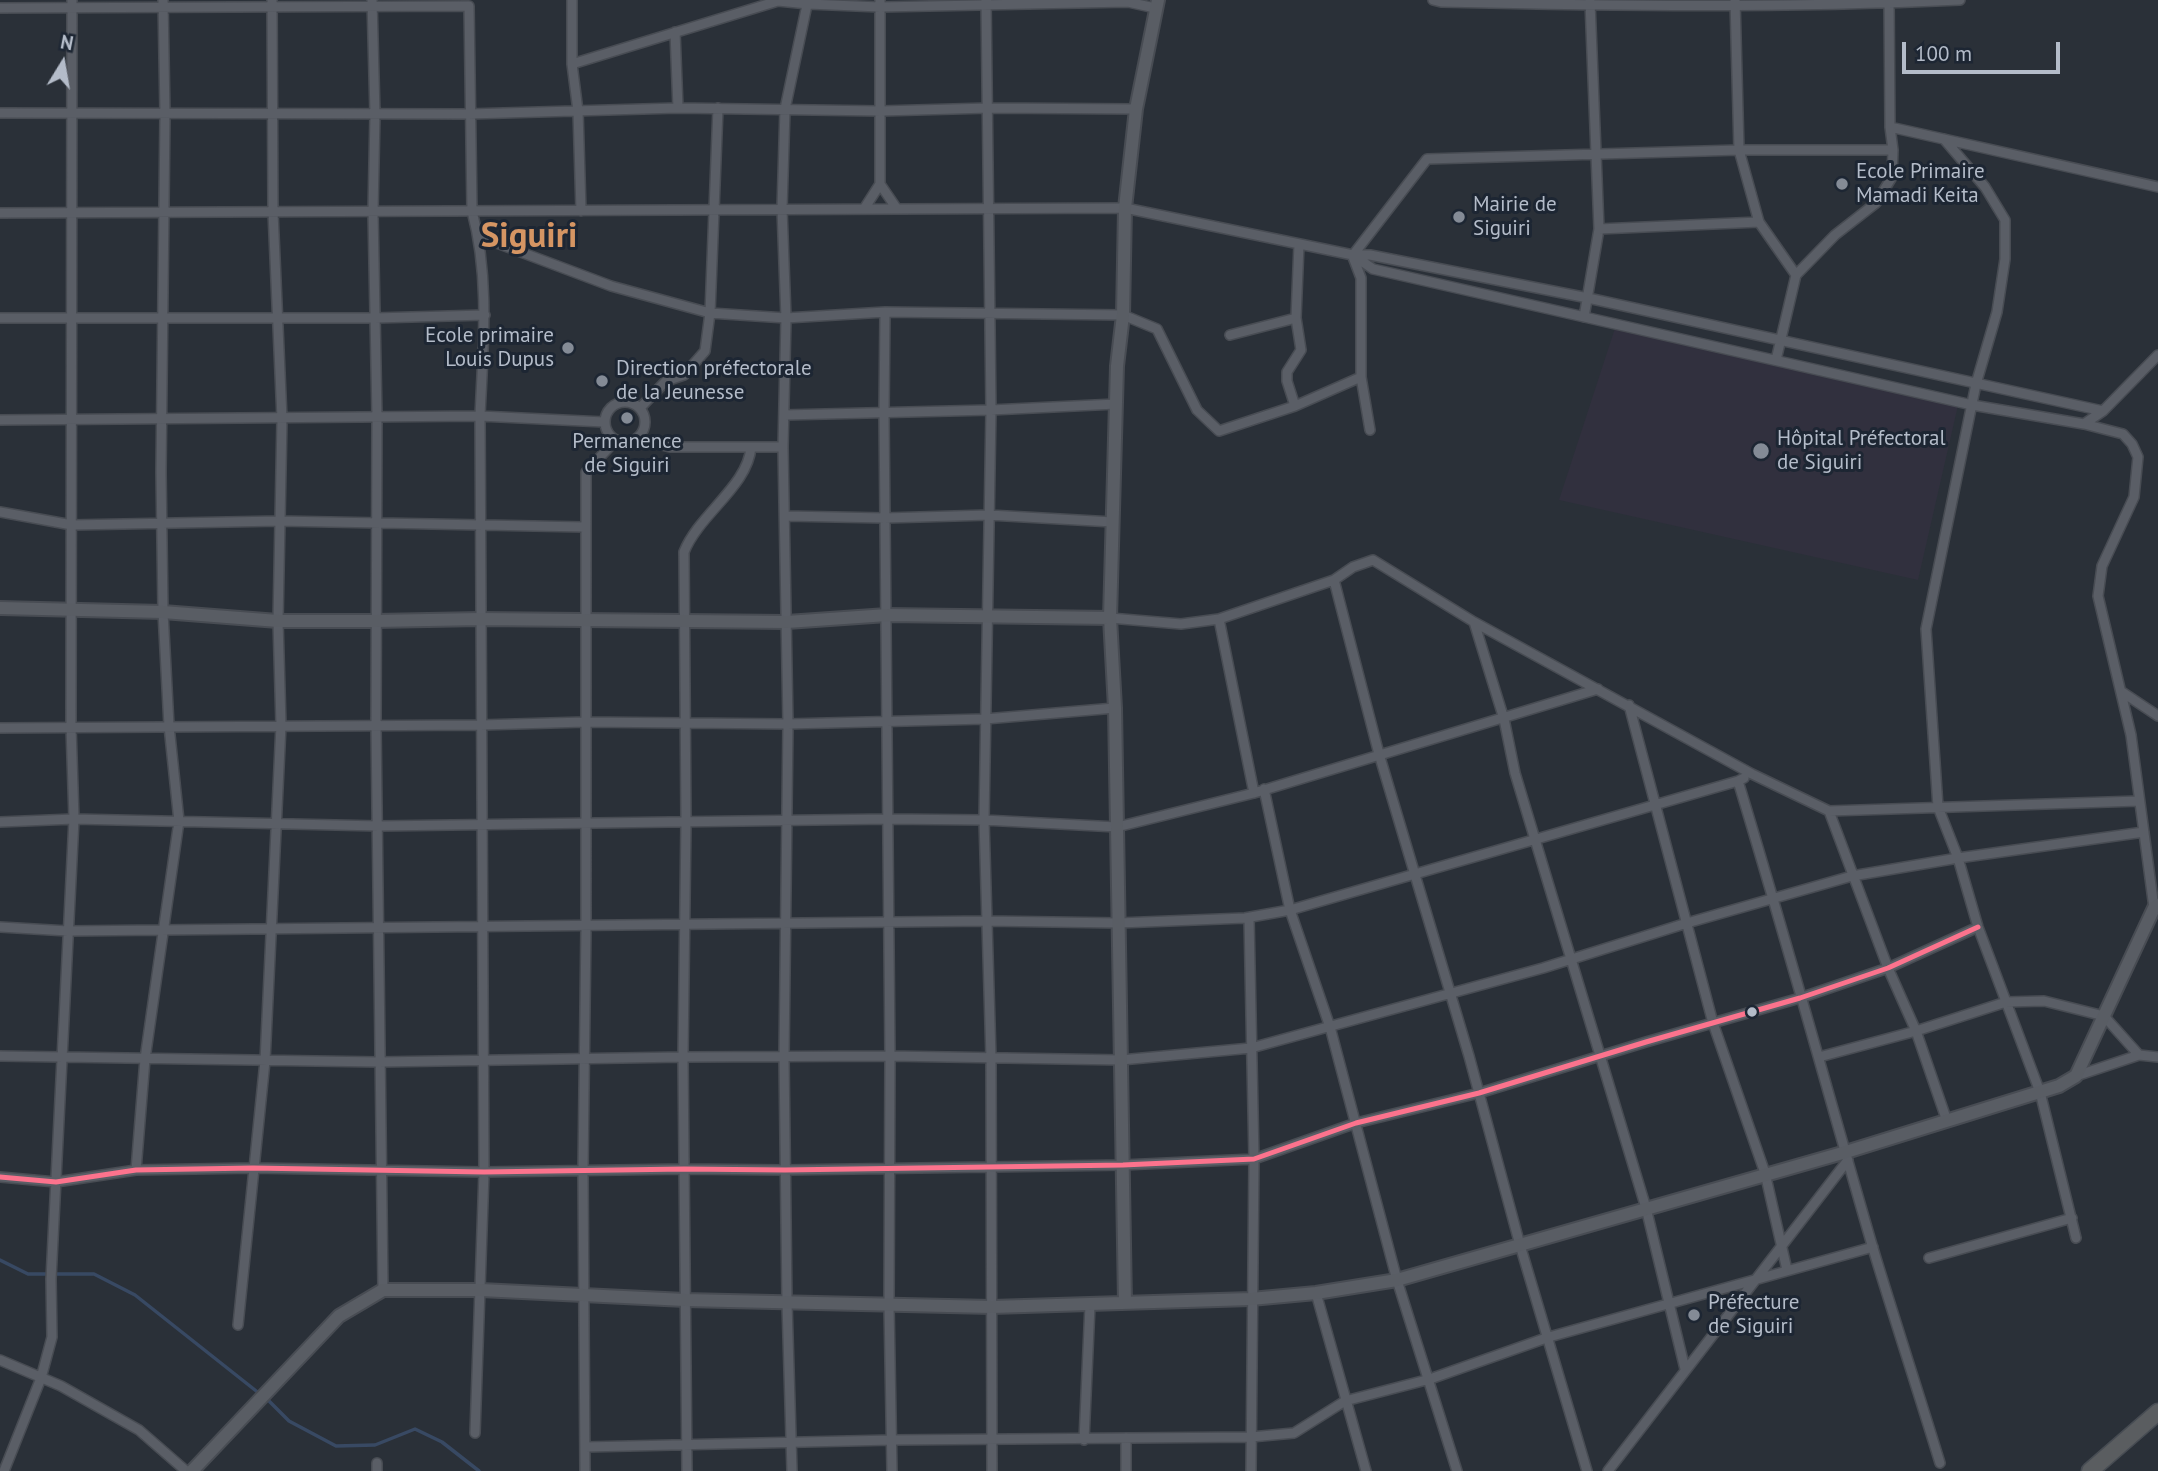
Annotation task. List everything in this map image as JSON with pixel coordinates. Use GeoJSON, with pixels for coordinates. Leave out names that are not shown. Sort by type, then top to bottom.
{"type":"FeatureCollection","features":[{"type":"Feature","properties":{"kind":"highway"},"geometry":{"type":"LineString","coordinates":[[2090,1471],[2158,1412]]}},
{"type":"Feature","properties":{"kind":"street"},"geometry":{"type":"LineString","coordinates":[[572,0],[572,64],[578,111],[581,211]]}},
{"type":"Feature","properties":{"kind":"street"},"geometry":{"type":"LineString","coordinates":[[1433,0],[1590,3],[1961,0]]}},
{"type":"Feature","properties":{"kind":"street"},"geometry":{"type":"LineString","coordinates":[[572,64],[778,1],[880,4],[1157,4],[1136,110],[1125,208],[1123,315],[1117,366],[1110,618],[1115,708],[1125,1303]]}},
{"type":"Feature","properties":{"kind":"street"},"geometry":{"type":"LineString","coordinates":[[792,1471],[784,1057],[788,723],[783,447],[786,318],[782,209],[785,109],[808,2]]}},
{"type":"Feature","properties":{"kind":"street"},"geometry":{"type":"LineString","coordinates":[[1776,360],[1796,275],[1835,235],[1876,203],[1892,177],[1889,2]]}},
{"type":"Feature","properties":{"kind":"street"},"geometry":{"type":"LineString","coordinates":[[372,3],[377,417],[376,726],[383,1290]]}},
{"type":"Feature","properties":{"kind":"street"},"geometry":{"type":"LineString","coordinates":[[0,8],[72,4],[372,3],[469,6],[471,211],[478,236],[485,315],[480,416],[484,1172],[475,1433]]}},
{"type":"Feature","properties":{"kind":"street"},"geometry":{"type":"LineString","coordinates":[[986,3],[991,410],[984,820],[991,1058],[992,1471]]}},
{"type":"Feature","properties":{"kind":"street"},"geometry":{"type":"LineString","coordinates":[[1584,317],[1599,229],[1590,3]]}},
{"type":"Feature","properties":{"kind":"street"},"geometry":{"type":"LineString","coordinates":[[1735,3],[1739,150],[1759,222],[1796,275]]}},
{"type":"Feature","properties":{"kind":"street"},"geometry":{"type":"LineString","coordinates":[[4,1471],[41,1378],[52,1337],[51,1274],[74,819],[71,727],[72,4]]}},
{"type":"Feature","properties":{"kind":"street"},"geometry":{"type":"LineString","coordinates":[[136,1170],[145,1059],[179,821],[169,726],[161,523],[165,212],[163,4]]}},
{"type":"Feature","properties":{"kind":"street"},"geometry":{"type":"LineString","coordinates":[[238,1325],[265,1061],[281,725],[278,621],[282,419],[273,212],[272,4]]}},
{"type":"Feature","properties":{"kind":"street"},"geometry":{"type":"LineString","coordinates":[[864,209],[880,184],[880,4]]}},
{"type":"Feature","properties":{"kind":"street"},"geometry":{"type":"LineString","coordinates":[[675,32],[678,108]]}},
{"type":"Feature","properties":{"kind":"street"},"geometry":{"type":"LineString","coordinates":[[0,113],[469,114],[678,108],[881,111],[989,108],[1136,110]]}},
{"type":"Feature","properties":{"kind":"street"},"geometry":{"type":"LineString","coordinates":[[640,408],[666,381],[684,375],[705,351],[710,313],[718,108]]}},
{"type":"Feature","properties":{"kind":"street"},"geometry":{"type":"LineString","coordinates":[[1890,127],[2158,187]]}},
{"type":"Feature","properties":{"kind":"street"},"geometry":{"type":"LineString","coordinates":[[1944,139],[1985,187],[2005,220],[2005,259],[1997,312],[1976,384],[1926,628],[1938,807],[1958,858],[1978,927],[2040,1092],[2076,1238]]}},
{"type":"Feature","properties":{"kind":"street"},"geometry":{"type":"LineString","coordinates":[[1353,255],[1427,159],[1739,150],[1893,150]]}},
{"type":"Feature","properties":{"kind":"street"},"geometry":{"type":"LineString","coordinates":[[880,184],[897,209]]}},
{"type":"Feature","properties":{"kind":"street"},"geometry":{"type":"LineString","coordinates":[[0,213],[1125,208],[1353,255],[1370,255],[1588,298],[2103,411]]}},
{"type":"Feature","properties":{"kind":"street"},"geometry":{"type":"LineString","coordinates":[[1599,229],[1759,222]]}},
{"type":"Feature","properties":{"kind":"street"},"geometry":{"type":"LineString","coordinates":[[478,236],[611,286],[710,313],[786,318],[885,312],[1123,315],[1157,329],[1197,410],[1219,431],[1294,406],[1361,377]]}},
{"type":"Feature","properties":{"kind":"street"},"geometry":{"type":"LineString","coordinates":[[1294,406],[1287,372],[1301,349],[1296,318],[1299,244]]}},
{"type":"Feature","properties":{"kind":"street"},"geometry":{"type":"LineString","coordinates":[[1353,255],[1373,269],[1972,405],[2084,424],[2123,434],[2132,444],[2138,457],[2134,497],[2102,566],[2098,596],[2122,692],[2156,907],[2076,1076]]}},
{"type":"Feature","properties":{"kind":"street"},"geometry":{"type":"LineString","coordinates":[[1353,255],[1361,278],[1361,377],[1370,430]]}},
{"type":"Feature","properties":{"kind":"street"},"geometry":{"type":"LineString","coordinates":[[885,312],[890,1056],[888,1168],[892,1471]]}},
{"type":"Feature","properties":{"kind":"street"},"geometry":{"type":"LineString","coordinates":[[0,318],[375,318],[485,315]]}},
{"type":"Feature","properties":{"kind":"street"},"geometry":{"type":"LineString","coordinates":[[1230,335],[1296,318]]}},
{"type":"Feature","properties":{"kind":"street"},"geometry":{"type":"LineString","coordinates":[[2084,424],[2103,411],[2158,355]]}},
{"type":"Feature","properties":{"kind":"street"},"geometry":{"type":"LineString","coordinates":[[621,402],[635,404],[640,408],[646,421],[642,435],[623,442],[608,433],[604,422],[609,409],[621,402]]}},
{"type":"Feature","properties":{"kind":"street"},"geometry":{"type":"LineString","coordinates":[[784,415],[884,414],[1116,404]]}},
{"type":"Feature","properties":{"kind":"street"},"geometry":{"type":"LineString","coordinates":[[0,419],[480,416],[604,422]]}},
{"type":"Feature","properties":{"kind":"street"},"geometry":{"type":"LineString","coordinates":[[636,439],[670,447],[783,447]]}},
{"type":"Feature","properties":{"kind":"street"},"geometry":{"type":"LineString","coordinates":[[585,1471],[583,1059],[586,926],[586,472],[616,440]]}},
{"type":"Feature","properties":{"kind":"street"},"geometry":{"type":"LineString","coordinates":[[687,1471],[683,1057],[686,821],[684,552],[690,538],[744,472],[750,459],[751,447]]}},
{"type":"Feature","properties":{"kind":"street"},"geometry":{"type":"LineString","coordinates":[[0,512],[72,525],[376,522],[585,527]]}},
{"type":"Feature","properties":{"kind":"street"},"geometry":{"type":"LineString","coordinates":[[786,516],[885,518],[989,515],[1113,522]]}},
{"type":"Feature","properties":{"kind":"street"},"geometry":{"type":"LineString","coordinates":[[0,608],[163,612],[278,621],[480,619],[787,622],[887,615],[1110,618],[1181,624],[1219,619],[1334,580],[1353,567],[1373,560],[1474,622],[1752,774],[1829,811],[2139,801]]}},
{"type":"Feature","properties":{"kind":"street"},"geometry":{"type":"LineString","coordinates":[[1334,580],[1380,754],[1587,1471]]}},
{"type":"Feature","properties":{"kind":"street"},"geometry":{"type":"LineString","coordinates":[[1219,619],[1254,793]]}},
{"type":"Feature","properties":{"kind":"street"},"geometry":{"type":"LineString","coordinates":[[1474,622],[1504,719],[1515,773],[1534,839],[1646,1208],[1685,1368]]}},
{"type":"Feature","properties":{"kind":"street"},"geometry":{"type":"LineString","coordinates":[[0,822],[74,819],[379,826],[888,819],[984,820],[1117,827],[1254,793],[1598,689]]}},
{"type":"Feature","properties":{"kind":"street"},"geometry":{"type":"LineString","coordinates":[[2122,692],[2158,716]]}},
{"type":"Feature","properties":{"kind":"street"},"geometry":{"type":"LineString","coordinates":[[1629,705],[1713,1023],[1765,1173],[1783,1242],[1787,1270]]}},
{"type":"Feature","properties":{"kind":"street"},"geometry":{"type":"LineString","coordinates":[[0,727],[887,722],[985,719],[1115,708]]}},
{"type":"Feature","properties":{"kind":"street"},"geometry":{"type":"LineString","coordinates":[[0,927],[68,931],[272,930],[988,921],[1119,923],[1249,918],[1290,910],[1738,781],[1752,774]]}},
{"type":"Feature","properties":{"kind":"street"},"geometry":{"type":"LineString","coordinates":[[1738,781],[1873,1247],[1940,1463]]}},
{"type":"Feature","properties":{"kind":"street"},"geometry":{"type":"LineString","coordinates":[[1264,789],[1290,910],[1330,1027],[1397,1280],[1430,1378],[1457,1471]]}},
{"type":"Feature","properties":{"kind":"street"},"geometry":{"type":"LineString","coordinates":[[1829,811],[1888,968],[1916,1031],[1947,1121]]}},
{"type":"Feature","properties":{"kind":"street"},"geometry":{"type":"LineString","coordinates":[[0,1056],[379,1062],[890,1056],[1121,1060],[1251,1048],[1449,995],[1852,876],[2144,832]]}},
{"type":"Feature","properties":{"kind":"street"},"geometry":{"type":"LineString","coordinates":[[1249,918],[1254,1159],[1251,1471]]}},
{"type":"Feature","properties":{"kind":"street"},"geometry":{"type":"LineString","coordinates":[[0,1177],[56,1182],[136,1170],[253,1168],[484,1172],[991,1168],[1254,1159],[1356,1124],[1479,1093],[1800,999],[1888,968],[1978,927]]}},
{"type":"Feature","properties":{"kind":"street"},"geometry":{"type":"LineString","coordinates":[[1819,1057],[1916,1031],[2006,1002],[2044,1001],[2104,1016],[2139,1055]]}},
{"type":"Feature","properties":{"kind":"street"},"geometry":{"type":"LineString","coordinates":[[192,1471],[339,1316],[383,1290],[481,1290],[685,1300],[992,1307],[1251,1299],[1316,1293],[1397,1280],[1765,1173],[1847,1156],[2059,1086],[2076,1076],[2139,1055],[2158,1057]]}},
{"type":"Feature","properties":{"kind":"street"},"geometry":{"type":"LineString","coordinates":[[1608,1471],[1847,1156]]}},
{"type":"Feature","properties":{"kind":"street"},"geometry":{"type":"LineString","coordinates":[[1929,1258],[2072,1219]]}},
{"type":"Feature","properties":{"kind":"street"},"geometry":{"type":"LineString","coordinates":[[585,1447],[891,1440],[1251,1437],[1294,1433],[1345,1401],[1430,1378],[1549,1337],[1873,1247]]}},
{"type":"Feature","properties":{"kind":"street"},"geometry":{"type":"LineString","coordinates":[[1316,1293],[1366,1471]]}},
{"type":"Feature","properties":{"kind":"street"},"geometry":{"type":"LineString","coordinates":[[1084,1440],[1090,1304]]}},
{"type":"Feature","properties":{"kind":"street"},"geometry":{"type":"LineString","coordinates":[[0,1360],[41,1378],[139,1430],[186,1471]]}},
{"type":"Feature","properties":{"kind":"street"},"geometry":{"type":"LineString","coordinates":[[1126,1438],[1126,1471]]}},
{"type":"Feature","properties":{"kind":"shaded area","name":"Hôpital Préfectoral de Siguiri"},"geometry":{"type":"Polygon","coordinates":[[[1616,325],[1959,401],[1918,580],[1559,500],[1616,325]]]}},
{"type":"Feature","properties":{"kind":"waterway"},"geometry":{"type":"LineString","coordinates":[[0,1260],[28,1274],[94,1274],[135,1295],[260,1394]]}},
{"type":"Feature","properties":{"kind":"waterway"},"geometry":{"type":"LineString","coordinates":[[266,1398],[289,1421],[336,1446],[375,1445],[415,1429],[442,1442],[479,1471]]}},
{"type":"Feature","properties":{"kind":"transit line"},"geometry":{"type":"LineString","coordinates":[[0,1177],[56,1182],[136,1170],[785,1170],[1123,1165],[1254,1159],[1356,1123],[1479,1093],[1800,998],[1888,968],[1978,927]]}},
{"type":"Feature","properties":{"kind":"place","name":"Ecole Primaire Mamadi Keita"},"geometry":{"type":"Point","coordinates":[1842,184]}},
{"type":"Feature","properties":{"kind":"place","name":"Mairie de Siguiri"},"geometry":{"type":"Point","coordinates":[1459,217]}},
{"type":"Feature","properties":{"kind":"place","name":"Ecole primaire Louis Dupus"},"geometry":{"type":"Point","coordinates":[568,348]}},
{"type":"Feature","properties":{"kind":"place","name":"Direction préfectorale de la Jeunesse"},"geometry":{"type":"Point","coordinates":[602,381]}},
{"type":"Feature","properties":{"kind":"place","name":"Permanence de Siguiri"},"geometry":{"type":"Point","coordinates":[627,418]}},
{"type":"Feature","properties":{"kind":"place","name":"Hôpital Préfectoral de Siguiri"},"geometry":{"type":"Point","coordinates":[1761,451]}},
{"type":"Feature","properties":{"kind":"place","name":"Préfecture de Siguiri"},"geometry":{"type":"Point","coordinates":[1694,1315]}},
{"type":"Feature","properties":{"kind":"district","name":"Siguiri"},"geometry":{"type":"Point","coordinates":[529,237]}}]}
